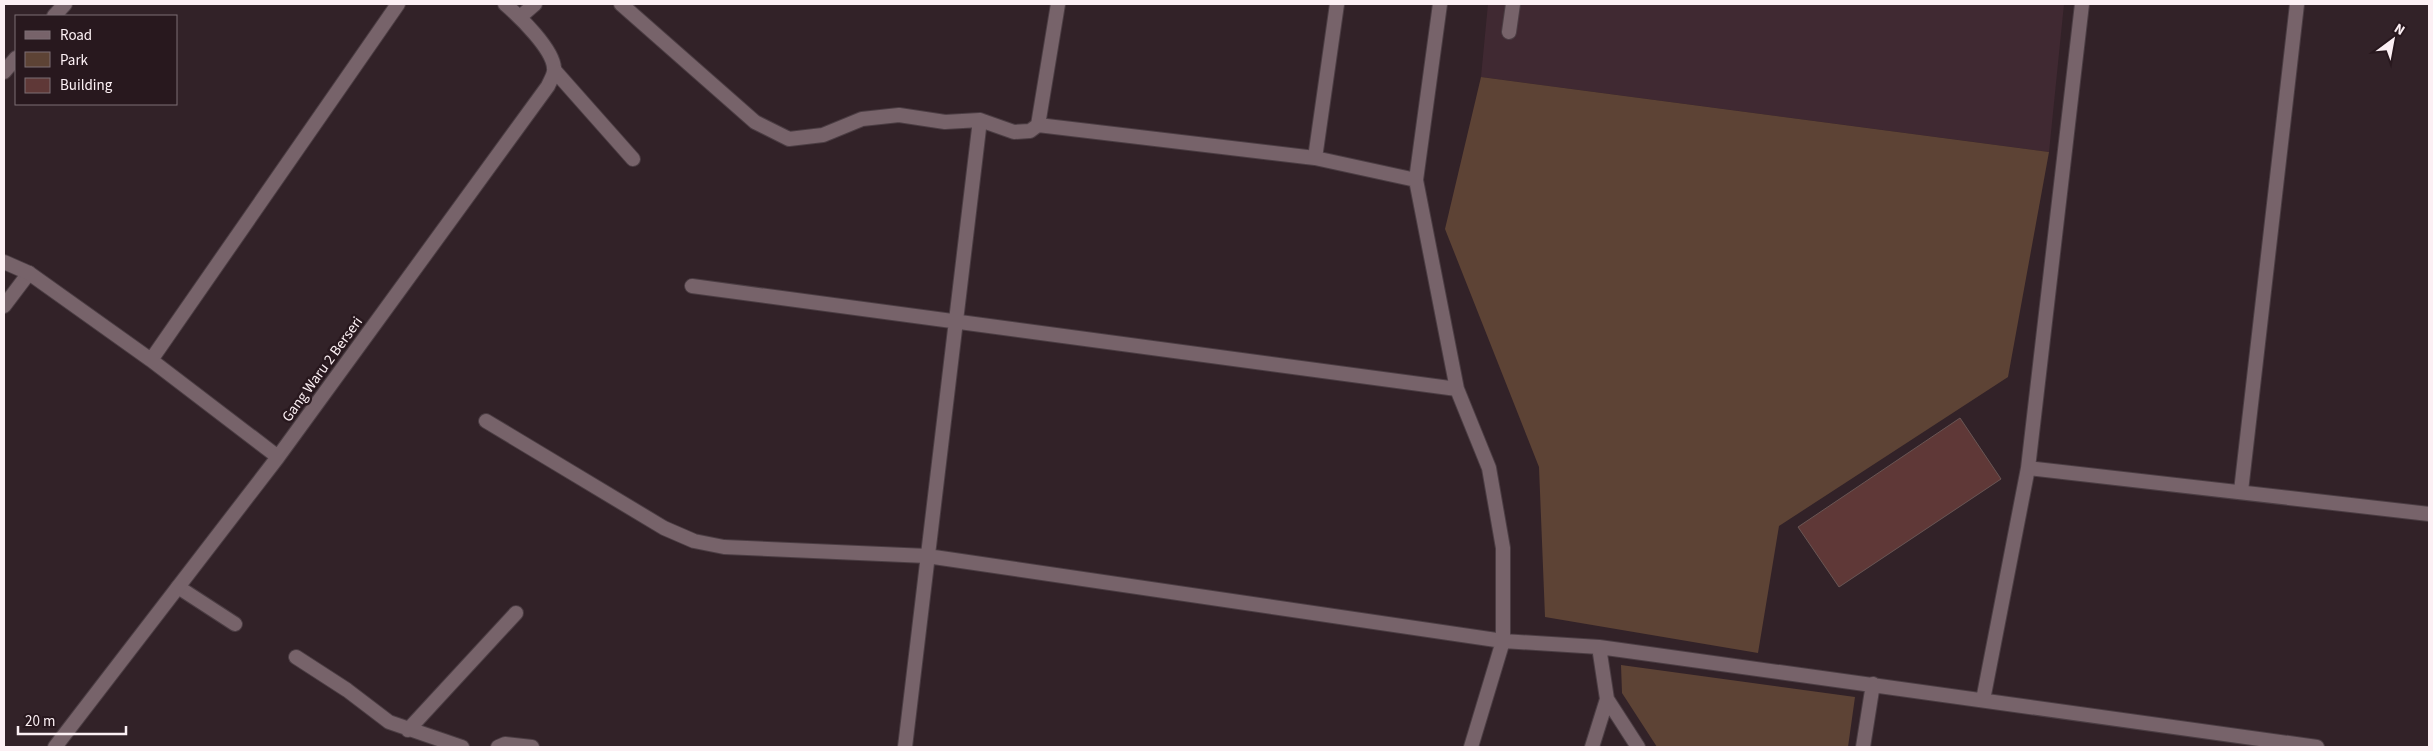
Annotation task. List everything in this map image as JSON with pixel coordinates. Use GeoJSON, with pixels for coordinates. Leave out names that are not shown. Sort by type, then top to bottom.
{"type":"FeatureCollection","features":[{"type":"Feature","properties":{"kind":"street"},"geometry":{"type":"LineString","coordinates":[[55,15],[65,4]]}},
{"type":"Feature","properties":{"kind":"street"},"geometry":{"type":"LineString","coordinates":[[151,360],[398,4]]}},
{"type":"Feature","properties":{"kind":"street"},"geometry":{"type":"LineString","coordinates":[[506,4],[520,17],[552,58],[555,71],[633,159]]}},
{"type":"Feature","properties":{"kind":"street"},"geometry":{"type":"LineString","coordinates":[[520,17],[535,4]]}},
{"type":"Feature","properties":{"kind":"street"},"geometry":{"type":"LineString","coordinates":[[621,4],[755,122],[789,139],[822,135],[862,119],[898,115],[946,122],[980,120],[1014,132],[1030,131],[1038,125],[1315,158],[1416,180]]}},
{"type":"Feature","properties":{"kind":"street"},"geometry":{"type":"LineString","coordinates":[[1038,125],[1058,4]]}},
{"type":"Feature","properties":{"kind":"street"},"geometry":{"type":"LineString","coordinates":[[1315,158],[1337,4]]}},
{"type":"Feature","properties":{"kind":"street"},"geometry":{"type":"LineString","coordinates":[[1440,4],[1416,180],[1457,389],[1489,468],[1503,548],[1503,641],[1471,747]]}},
{"type":"Feature","properties":{"kind":"street"},"geometry":{"type":"LineString","coordinates":[[1508,32],[1513,4]]}},
{"type":"Feature","properties":{"kind":"street"},"geometry":{"type":"LineString","coordinates":[[1983,700],[2028,468],[2082,4]]}},
{"type":"Feature","properties":{"kind":"street"},"geometry":{"type":"LineString","coordinates":[[2241,491],[2297,4]]}},
{"type":"Feature","properties":{"kind":"street"},"geometry":{"type":"LineString","coordinates":[[4,72],[15,59]]}},
{"type":"Feature","properties":{"kind":"street","name":"Gang Waru 2 Berseri"},"geometry":{"type":"LineString","coordinates":[[55,747],[278,457],[548,86],[555,71]]}},
{"type":"Feature","properties":{"kind":"street"},"geometry":{"type":"LineString","coordinates":[[905,747],[980,120]]}},
{"type":"Feature","properties":{"kind":"street"},"geometry":{"type":"LineString","coordinates":[[4,262],[29,273],[151,360],[278,457]]}},
{"type":"Feature","properties":{"kind":"street"},"geometry":{"type":"LineString","coordinates":[[4,306],[29,273]]}},
{"type":"Feature","properties":{"kind":"street"},"geometry":{"type":"LineString","coordinates":[[692,286],[1457,389]]}},
{"type":"Feature","properties":{"kind":"street"},"geometry":{"type":"LineString","coordinates":[[486,421],[664,528],[694,541],[724,547],[927,556],[1503,641],[1599,647],[2317,747]]}},
{"type":"Feature","properties":{"kind":"street"},"geometry":{"type":"LineString","coordinates":[[2028,468],[2429,514]]}},
{"type":"Feature","properties":{"kind":"street"},"geometry":{"type":"LineString","coordinates":[[178,587],[235,624]]}},
{"type":"Feature","properties":{"kind":"street"},"geometry":{"type":"LineString","coordinates":[[408,730],[516,613]]}},
{"type":"Feature","properties":{"kind":"street"},"geometry":{"type":"LineString","coordinates":[[1599,647],[1607,699],[1638,747]]}},
{"type":"Feature","properties":{"kind":"street"},"geometry":{"type":"LineString","coordinates":[[296,658],[347,690],[389,722],[462,747]]}},
{"type":"Feature","properties":{"kind":"street"},"geometry":{"type":"LineString","coordinates":[[1863,747],[1873,684]]}},
{"type":"Feature","properties":{"kind":"street"},"geometry":{"type":"LineString","coordinates":[[1592,747],[1607,699]]}},
{"type":"Feature","properties":{"kind":"street"},"geometry":{"type":"LineString","coordinates":[[498,747],[505,744],[532,747]]}},
{"type":"Feature","properties":{"kind":"shaded area"},"geometry":{"type":"Polygon","coordinates":[[[1488,4],[2064,4],[2049,152],[1481,77],[1488,4]]]}},
{"type":"Feature","properties":{"kind":"green space"},"geometry":{"type":"Polygon","coordinates":[[[1481,77],[2049,152],[2008,377],[1779,526],[1758,653],[1545,617],[1539,467],[1445,229],[1481,77]]]}},
{"type":"Feature","properties":{"kind":"green space"},"geometry":{"type":"Polygon","coordinates":[[[1621,665],[1855,697],[1848,747],[1657,747],[1622,693],[1621,665]]]}},
{"type":"Feature","properties":{"kind":"building"},"geometry":{"type":"Polygon","coordinates":[[[1960,418],[2001,479],[1839,587],[1798,527],[1960,418]]]}}]}
